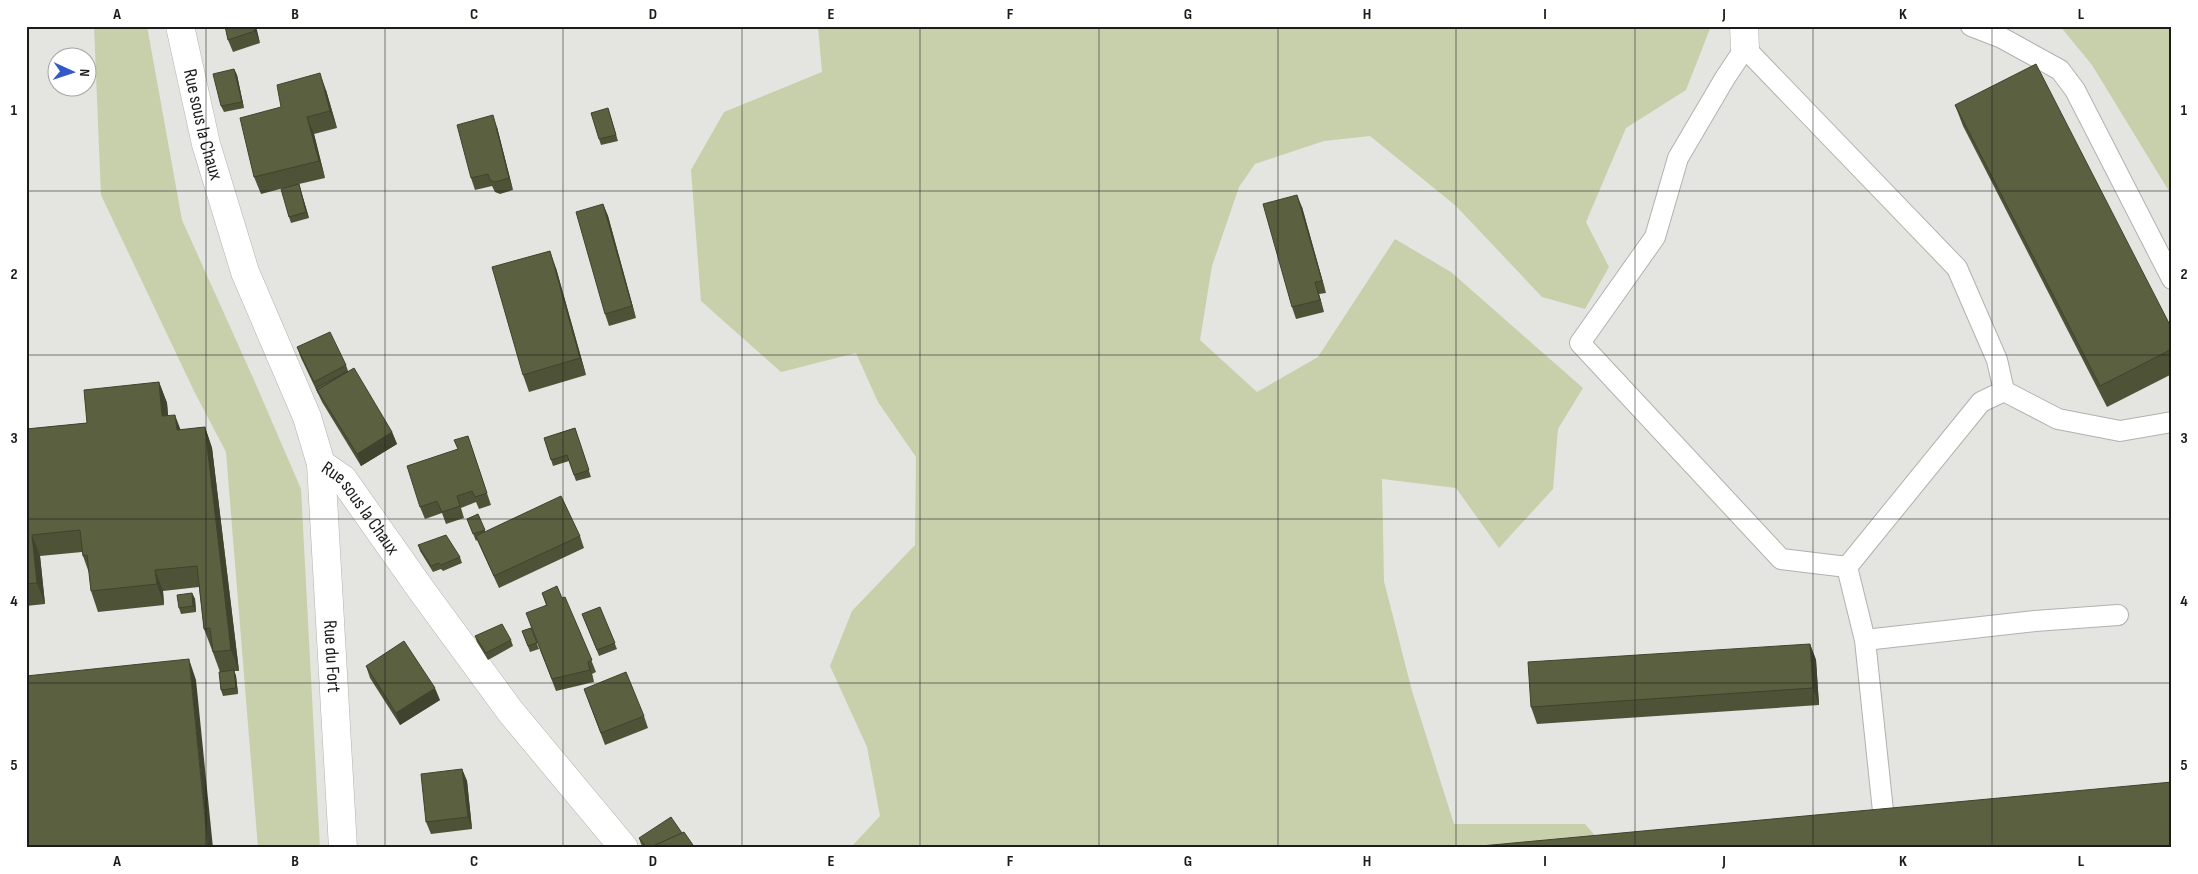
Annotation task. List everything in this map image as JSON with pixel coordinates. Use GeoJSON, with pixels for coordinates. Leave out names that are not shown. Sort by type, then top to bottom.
{"type":"FeatureCollection","features":[{"type":"Feature","properties":{"kind":"street","name":"Rue sous la Chaux"},"geometry":{"type":"LineString","coordinates":[[180,26],[206,144],[245,272],[307,417],[321,464],[343,478],[422,591],[510,711],[624,848]]}},
{"type":"Feature","properties":{"kind":"street","name":"Rue du Fort"},"geometry":{"type":"LineString","coordinates":[[321,464],[343,848]]}},
{"type":"Feature","properties":{"kind":"lane"},"geometry":{"type":"LineString","coordinates":[[1971,26],[2002,38],[2060,70],[2075,90],[2172,279]]}},
{"type":"Feature","properties":{"kind":"lane"},"geometry":{"type":"LineString","coordinates":[[1847,567],[1781,559],[1580,343],[1655,237],[1678,158],[1725,78],[1745,37],[1957,268],[1997,360],[2004,391],[2058,419],[2120,431],[2172,422]]}},
{"type":"Feature","properties":{"kind":"lane"},"geometry":{"type":"LineString","coordinates":[[1847,567],[1981,402],[2004,391]]}},
{"type":"Feature","properties":{"kind":"lane"},"geometry":{"type":"LineString","coordinates":[[1847,567],[1865,640],[1885,830]]}},
{"type":"Feature","properties":{"kind":"lane"},"geometry":{"type":"LineString","coordinates":[[1865,640],[2035,621],[2118,615]]}},
{"type":"Feature","properties":{"kind":"green space"},"geometry":{"type":"Polygon","coordinates":[[[94,26],[147,26],[182,220],[301,489],[320,848],[258,848],[226,452],[194,391],[101,195],[97,98],[98,48],[95,48],[94,26]]]}},
{"type":"Feature","properties":{"kind":"green space"},"geometry":{"type":"Polygon","coordinates":[[[818,26],[1711,26],[1686,90],[1626,128],[1586,222],[1609,267],[1585,309],[1542,297],[1456,206],[1370,136],[1324,141],[1255,164],[1239,187],[1212,266],[1200,340],[1257,392],[1318,357],[1395,239],[1451,272],[1583,388],[1558,429],[1553,489],[1499,548],[1456,488],[1382,479],[1384,581],[1412,691],[1454,824],[1585,824],[1597,838],[1613,848],[853,848],[852,846],[880,816],[867,747],[830,666],[852,611],[915,545],[916,457],[878,402],[856,353],[781,372],[701,301],[691,170],[724,112],[822,72],[818,26]]]}},
{"type":"Feature","properties":{"kind":"green space"},"geometry":{"type":"Polygon","coordinates":[[[2060,26],[2172,26],[2172,196],[2092,65],[2060,26]]]}},
{"type":"Feature","properties":{"kind":"building"},"geometry":{"type":"Polygon","coordinates":[[[225,26],[254,26],[255,31],[228,40],[225,26]]]}},
{"type":"Feature","properties":{"kind":"building"},"geometry":{"type":"Polygon","coordinates":[[[2036,64],[2172,329],[2172,349],[2100,386],[1955,105],[2036,64]]]}},
{"type":"Feature","properties":{"kind":"building"},"geometry":{"type":"Polygon","coordinates":[[[234,69],[242,102],[221,106],[213,74],[234,69]]]}},
{"type":"Feature","properties":{"kind":"building"},"geometry":{"type":"Polygon","coordinates":[[[320,73],[330,111],[307,117],[319,161],[254,177],[240,118],[281,107],[277,85],[320,73]]]}},
{"type":"Feature","properties":{"kind":"building"},"geometry":{"type":"Polygon","coordinates":[[[608,108],[616,135],[599,139],[591,113],[608,108]]]}},
{"type":"Feature","properties":{"kind":"building"},"geometry":{"type":"Polygon","coordinates":[[[493,115],[509,178],[495,182],[490,180],[488,174],[471,178],[457,125],[493,115]]]}},
{"type":"Feature","properties":{"kind":"building"},"geometry":{"type":"Polygon","coordinates":[[[299,184],[306,212],[289,217],[281,189],[299,184]]]}},
{"type":"Feature","properties":{"kind":"building"},"geometry":{"type":"Polygon","coordinates":[[[1297,195],[1322,281],[1315,282],[1320,300],[1292,307],[1263,204],[1297,195]]]}},
{"type":"Feature","properties":{"kind":"building"},"geometry":{"type":"Polygon","coordinates":[[[603,204],[632,306],[605,314],[576,212],[603,204]]]}},
{"type":"Feature","properties":{"kind":"building"},"geometry":{"type":"Polygon","coordinates":[[[550,251],[580,358],[523,375],[492,267],[550,251]]]}},
{"type":"Feature","properties":{"kind":"building"},"geometry":{"type":"Polygon","coordinates":[[[330,332],[346,365],[314,382],[297,347],[330,332]]]}},
{"type":"Feature","properties":{"kind":"building"},"geometry":{"type":"Polygon","coordinates":[[[354,368],[392,432],[357,454],[317,390],[354,368]]]}},
{"type":"Feature","properties":{"kind":"building"},"geometry":{"type":"Polygon","coordinates":[[[348,371],[317,390],[316,388],[348,371]]]}},
{"type":"Feature","properties":{"kind":"building"},"geometry":{"type":"Polygon","coordinates":[[[159,382],[162,416],[175,415],[177,430],[205,427],[231,650],[213,652],[210,628],[204,629],[197,566],[155,570],[157,584],[91,591],[87,555],[83,556],[80,530],[32,535],[37,583],[26,584],[26,429],[87,423],[84,390],[159,382]]]}},
{"type":"Feature","properties":{"kind":"building"},"geometry":{"type":"Polygon","coordinates":[[[575,428],[589,470],[574,475],[567,455],[551,460],[544,438],[575,428]]]}},
{"type":"Feature","properties":{"kind":"building"},"geometry":{"type":"Polygon","coordinates":[[[468,436],[487,493],[475,497],[472,491],[457,496],[460,506],[442,512],[437,501],[420,507],[407,466],[458,449],[454,440],[468,436]]]}},
{"type":"Feature","properties":{"kind":"building"},"geometry":{"type":"Polygon","coordinates":[[[561,496],[580,536],[494,576],[476,536],[561,496]]]}},
{"type":"Feature","properties":{"kind":"building"},"geometry":{"type":"Polygon","coordinates":[[[478,514],[485,530],[473,534],[467,519],[478,514]]]}},
{"type":"Feature","properties":{"kind":"building"},"geometry":{"type":"Polygon","coordinates":[[[446,535],[460,557],[441,565],[439,563],[431,566],[418,545],[446,535]]]}},
{"type":"Feature","properties":{"kind":"building"},"geometry":{"type":"Polygon","coordinates":[[[557,586],[562,598],[565,597],[592,660],[588,662],[590,670],[552,679],[526,613],[547,605],[542,593],[557,586]]]}},
{"type":"Feature","properties":{"kind":"building"},"geometry":{"type":"Polygon","coordinates":[[[192,593],[193,606],[179,608],[177,595],[192,593]]]}},
{"type":"Feature","properties":{"kind":"building"},"geometry":{"type":"Polygon","coordinates":[[[600,607],[615,643],[597,650],[582,614],[600,607]]]}},
{"type":"Feature","properties":{"kind":"building"},"geometry":{"type":"Polygon","coordinates":[[[502,624],[511,640],[486,653],[475,636],[502,624]]]}},
{"type":"Feature","properties":{"kind":"building"},"geometry":{"type":"Polygon","coordinates":[[[531,628],[537,643],[528,646],[522,631],[531,628]]]}},
{"type":"Feature","properties":{"kind":"building"},"geometry":{"type":"Polygon","coordinates":[[[404,641],[435,688],[396,713],[366,666],[404,641]]]}},
{"type":"Feature","properties":{"kind":"building"},"geometry":{"type":"Polygon","coordinates":[[[1810,644],[1813,688],[1531,707],[1528,662],[1810,644]]]}},
{"type":"Feature","properties":{"kind":"building"},"geometry":{"type":"Polygon","coordinates":[[[189,659],[208,848],[26,848],[26,676],[189,659]]]}},
{"type":"Feature","properties":{"kind":"building"},"geometry":{"type":"Polygon","coordinates":[[[234,670],[236,688],[221,690],[219,672],[234,670]]]}},
{"type":"Feature","properties":{"kind":"building"},"geometry":{"type":"Polygon","coordinates":[[[626,672],[644,716],[601,733],[584,689],[626,672]]]}},
{"type":"Feature","properties":{"kind":"building"},"geometry":{"type":"Polygon","coordinates":[[[462,769],[468,817],[426,822],[421,774],[462,769]]]}},
{"type":"Feature","properties":{"kind":"building"},"geometry":{"type":"Polygon","coordinates":[[[2172,782],[2172,848],[1481,848],[1481,846],[2172,782]]]}},
{"type":"Feature","properties":{"kind":"building"},"geometry":{"type":"Polygon","coordinates":[[[671,817],[682,833],[647,848],[639,838],[671,817]]]}},
{"type":"Feature","properties":{"kind":"building"},"geometry":{"type":"Polygon","coordinates":[[[684,832],[695,848],[649,848],[684,832]]]}}]}
